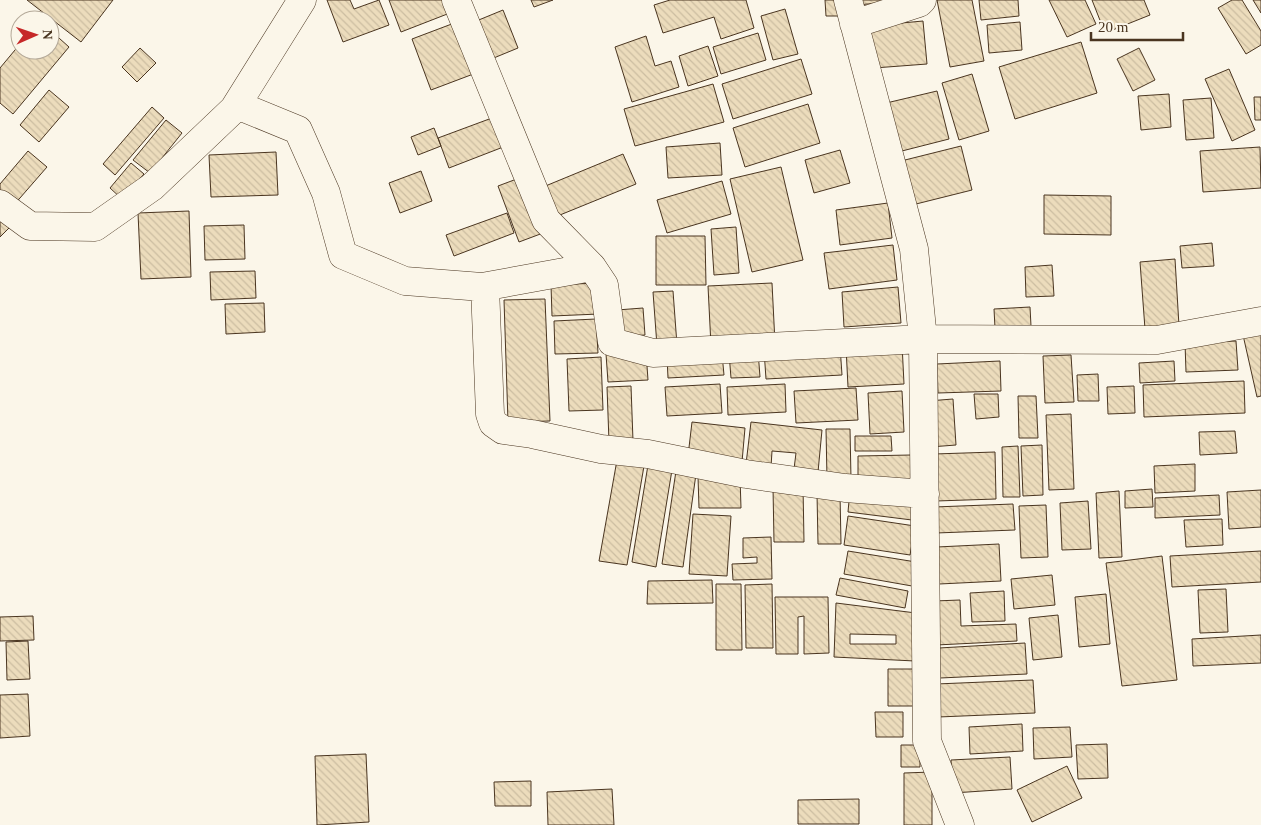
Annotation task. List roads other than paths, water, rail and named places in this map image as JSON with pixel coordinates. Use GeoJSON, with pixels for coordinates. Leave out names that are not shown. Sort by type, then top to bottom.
{"type":"FeatureCollection","features":[{"type":"Feature","properties":{"kind":"street"},"geometry":{"type":"LineString","coordinates":[[0,204],[30,226],[95,227],[152,187],[234,109],[302,0]]}},
{"type":"Feature","properties":{"kind":"street"},"geometry":{"type":"LineString","coordinates":[[456,0],[546,220],[592,268],[604,284],[612,342],[652,353],[923,339],[1157,340],[1261,321]]}},
{"type":"Feature","properties":{"kind":"street"},"geometry":{"type":"LineString","coordinates":[[922,0],[919,3],[851,12],[914,249],[923,339],[927,741],[960,825]]}},
{"type":"Feature","properties":{"kind":"street"},"geometry":{"type":"LineString","coordinates":[[237,105],[298,130],[326,193],[343,255],[405,281],[482,287],[592,268]]}},
{"type":"Feature","properties":{"kind":"street"},"geometry":{"type":"LineString","coordinates":[[485,287],[490,414],[492,423],[503,430],[532,434],[601,449],[648,454],[746,474],[845,488],[925,494]]}}]}
